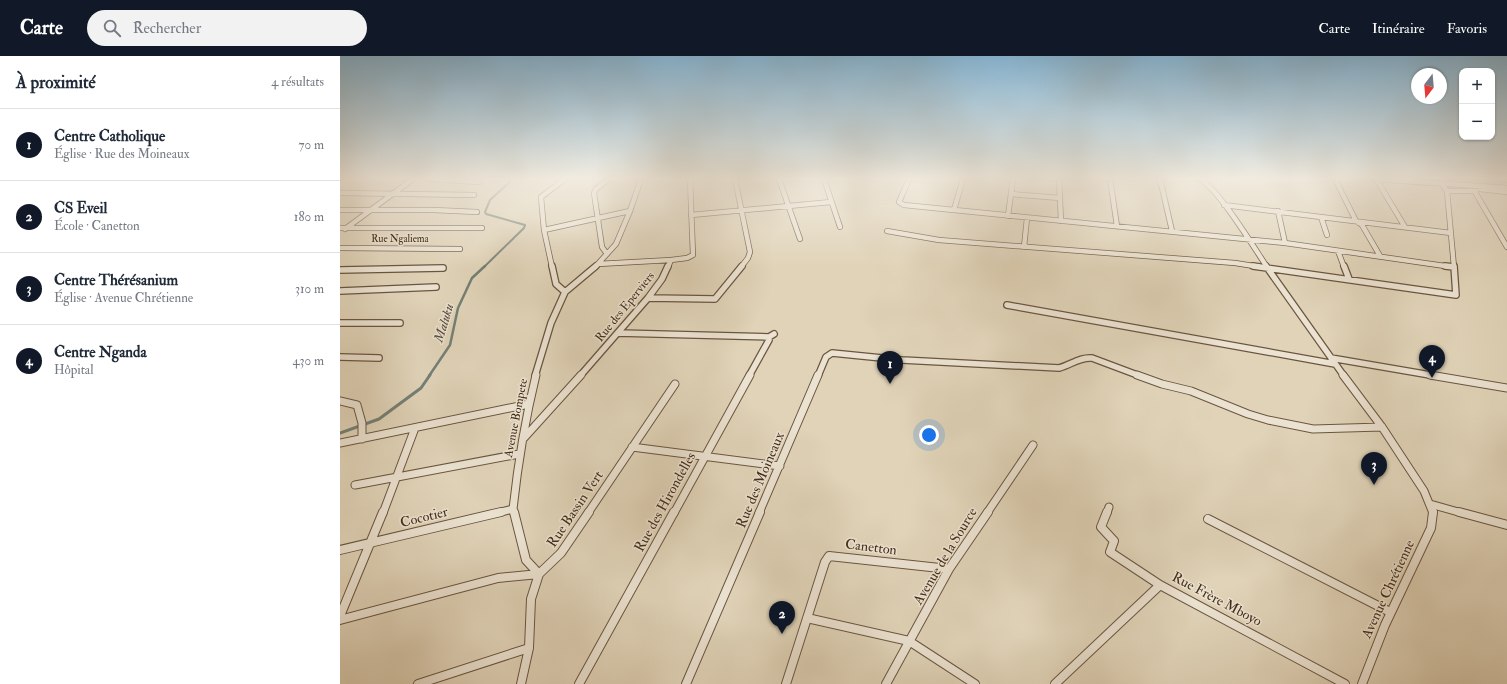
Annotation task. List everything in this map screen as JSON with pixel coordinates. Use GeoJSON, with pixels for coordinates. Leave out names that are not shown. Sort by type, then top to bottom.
{"type":"FeatureCollection","features":[{"type":"Feature","properties":{"kind":"street"},"geometry":{"type":"LineString","coordinates":[[542,208],[544,230],[555,281],[556,284],[565,292]]}},
{"type":"Feature","properties":{"kind":"street"},"geometry":{"type":"LineString","coordinates":[[597,208],[602,247],[607,254]]}},
{"type":"Feature","properties":{"kind":"street"},"geometry":{"type":"LineString","coordinates":[[598,264],[671,260],[687,258],[693,255],[691,208]]}},
{"type":"Feature","properties":{"kind":"street"},"geometry":{"type":"LineString","coordinates":[[691,215],[756,208]]}},
{"type":"Feature","properties":{"kind":"street"},"geometry":{"type":"LineString","coordinates":[[788,208],[800,239]]}},
{"type":"Feature","properties":{"kind":"street"},"geometry":{"type":"LineString","coordinates":[[833,208],[840,227]]}},
{"type":"Feature","properties":{"kind":"street"},"geometry":{"type":"LineString","coordinates":[[928,208],[1285,243],[1454,267]]}},
{"type":"Feature","properties":{"kind":"street"},"geometry":{"type":"LineString","coordinates":[[1008,216],[1009,208]]}},
{"type":"Feature","properties":{"kind":"street"},"geometry":{"type":"LineString","coordinates":[[1060,208],[1061,221]]}},
{"type":"Feature","properties":{"kind":"street"},"geometry":{"type":"LineString","coordinates":[[1114,208],[1117,226]]}},
{"type":"Feature","properties":{"kind":"street"},"geometry":{"type":"LineString","coordinates":[[1167,208],[1172,231]]}},
{"type":"Feature","properties":{"kind":"street"},"geometry":{"type":"LineString","coordinates":[[1226,208],[1333,361],[1382,427],[1424,491],[1430,504],[1507,526]]}},
{"type":"Feature","properties":{"kind":"street"},"geometry":{"type":"LineString","coordinates":[[1250,208],[1451,233]]}},
{"type":"Feature","properties":{"kind":"street"},"geometry":{"type":"LineString","coordinates":[[1350,208],[1356,221],[1362,225],[1380,256]]}},
{"type":"Feature","properties":{"kind":"street"},"geometry":{"type":"LineString","coordinates":[[1393,208],[1405,227]]}},
{"type":"Feature","properties":{"kind":"street"},"geometry":{"type":"LineString","coordinates":[[886,231],[939,240],[1223,262],[1456,295],[1458,294],[1449,208]]}},
{"type":"Feature","properties":{"kind":"street"},"geometry":{"type":"LineString","coordinates":[[1486,208],[1507,247]]}},
{"type":"Feature","properties":{"kind":"street"},"geometry":{"type":"LineString","coordinates":[[340,210],[434,210],[476,212]]}},
{"type":"Feature","properties":{"kind":"street"},"geometry":{"type":"LineString","coordinates":[[340,232],[343,228],[371,210]]}},
{"type":"Feature","properties":{"kind":"street"},"geometry":{"type":"LineString","coordinates":[[648,298],[711,300],[717,298],[750,255],[740,210]]}},
{"type":"Feature","properties":{"kind":"street"},"geometry":{"type":"LineString","coordinates":[[544,230],[630,211]]}},
{"type":"Feature","properties":{"kind":"street","name":"Avenue Bompete"},"geometry":{"type":"LineString","coordinates":[[538,574],[526,560],[524,555],[514,509],[519,454],[524,438],[523,430],[539,360],[551,323],[565,292],[598,264],[616,244],[630,211]]}},
{"type":"Feature","properties":{"kind":"street"},"geometry":{"type":"LineString","coordinates":[[1278,212],[1285,243]]}},
{"type":"Feature","properties":{"kind":"street"},"geometry":{"type":"LineString","coordinates":[[1321,217],[1327,236]]}},
{"type":"Feature","properties":{"kind":"street"},"geometry":{"type":"LineString","coordinates":[[1024,247],[1027,218]]}},
{"type":"Feature","properties":{"kind":"street"},"geometry":{"type":"LineString","coordinates":[[343,228],[482,228]]}},
{"type":"Feature","properties":{"kind":"street","name":"Rue Ngaliema"},"geometry":{"type":"LineString","coordinates":[[340,248],[460,249]]}},
{"type":"Feature","properties":{"kind":"street"},"geometry":{"type":"LineString","coordinates":[[1338,251],[1349,280]]}},
{"type":"Feature","properties":{"kind":"street","name":"Rue des Eperviers"},"geometry":{"type":"LineString","coordinates":[[524,438],[549,412],[648,298],[662,278],[671,260]]}},
{"type":"Feature","properties":{"kind":"street"},"geometry":{"type":"LineString","coordinates":[[340,270],[443,268]]}},
{"type":"Feature","properties":{"kind":"street"},"geometry":{"type":"LineString","coordinates":[[340,291],[436,287]]}},
{"type":"Feature","properties":{"kind":"street"},"geometry":{"type":"LineString","coordinates":[[1007,305],[1333,361],[1507,388]]}},
{"type":"Feature","properties":{"kind":"street"},"geometry":{"type":"LineString","coordinates":[[340,324],[400,323]]}},
{"type":"Feature","properties":{"kind":"street","name":"Rue des Hirondelles"},"geometry":{"type":"LineString","coordinates":[[579,684],[771,336],[618,333]]}},
{"type":"Feature","properties":{"kind":"street","name":"Rue des Moineaux"},"geometry":{"type":"LineString","coordinates":[[686,684],[829,354],[837,353],[902,360],[1059,368],[1064,367],[1080,357],[1086,357],[1162,384],[1191,391],[1248,414],[1268,420],[1314,429],[1382,427]]}},
{"type":"Feature","properties":{"kind":"street"},"geometry":{"type":"LineString","coordinates":[[340,357],[380,358]]}},
{"type":"Feature","properties":{"kind":"street","name":"Rue Bassin Vert"},"geometry":{"type":"LineString","coordinates":[[538,574],[561,553],[676,384]]}},
{"type":"Feature","properties":{"kind":"street"},"geometry":{"type":"LineString","coordinates":[[340,401],[357,406],[362,425],[362,439]]}},
{"type":"Feature","properties":{"kind":"street"},"geometry":{"type":"LineString","coordinates":[[340,443],[529,404]]}},
{"type":"Feature","properties":{"kind":"street"},"geometry":{"type":"LineString","coordinates":[[340,616],[371,543],[415,428]]}},
{"type":"Feature","properties":{"kind":"street","name":"Avenue de la Source"},"geometry":{"type":"LineString","coordinates":[[886,684],[949,569],[1033,445]]}},
{"type":"Feature","properties":{"kind":"street"},"geometry":{"type":"LineString","coordinates":[[632,447],[780,466]]}},
{"type":"Feature","properties":{"kind":"street"},"geometry":{"type":"LineString","coordinates":[[355,485],[519,454]]}},
{"type":"Feature","properties":{"kind":"street","name":"Avenue Chrétienne"},"geometry":{"type":"LineString","coordinates":[[1362,684],[1370,660],[1390,612],[1430,528],[1433,520],[1433,511],[1430,504]]}},
{"type":"Feature","properties":{"kind":"street"},"geometry":{"type":"LineString","coordinates":[[1109,507],[1101,527],[1114,541],[1110,552],[1160,584]]}},
{"type":"Feature","properties":{"kind":"street","name":"Cocotier"},"geometry":{"type":"LineString","coordinates":[[340,550],[514,509]]}},
{"type":"Feature","properties":{"kind":"street"},"geometry":{"type":"LineString","coordinates":[[1208,518],[1390,612]]}},
{"type":"Feature","properties":{"kind":"street","name":"Canetton"},"geometry":{"type":"LineString","coordinates":[[786,684],[825,562],[829,556],[949,569]]}},
{"type":"Feature","properties":{"kind":"street"},"geometry":{"type":"LineString","coordinates":[[340,620],[498,578],[538,574],[531,599],[529,648],[521,684]]}},
{"type":"Feature","properties":{"kind":"street","name":"Rue Frère Mboyo"},"geometry":{"type":"LineString","coordinates":[[1055,684],[1160,584],[1345,684]]}},
{"type":"Feature","properties":{"kind":"street"},"geometry":{"type":"LineString","coordinates":[[807,618],[909,641],[975,684]]}},
{"type":"Feature","properties":{"kind":"street"},"geometry":{"type":"LineString","coordinates":[[418,684],[529,648]]}},
{"type":"Feature","properties":{"kind":"waterway","name":"Maluku"},"geometry":{"type":"LineString","coordinates":[[484,267],[524,228],[525,225],[486,214],[487,208]]}},
{"type":"Feature","properties":{"kind":"waterway","name":"Maluku"},"geometry":{"type":"LineString","coordinates":[[429,376],[450,345],[458,308],[472,278],[485,266]]}},
{"type":"Feature","properties":{"kind":"waterway","name":"Maluku"},"geometry":{"type":"LineString","coordinates":[[340,433],[379,419],[421,388],[430,375]]}},
{"type":"Feature","properties":{"kind":"place","name":"Centre Nganda"},"geometry":{"type":"Point","coordinates":[1432,378]}},
{"type":"Feature","properties":{"kind":"place","name":"Centre Catholique"},"geometry":{"type":"Point","coordinates":[890,384]}},
{"type":"Feature","properties":{"kind":"place","name":"Centre Thérésanium"},"geometry":{"type":"Point","coordinates":[1374,485]}},
{"type":"Feature","properties":{"kind":"place","name":"CS Eveil"},"geometry":{"type":"Point","coordinates":[782,634]}}]}
